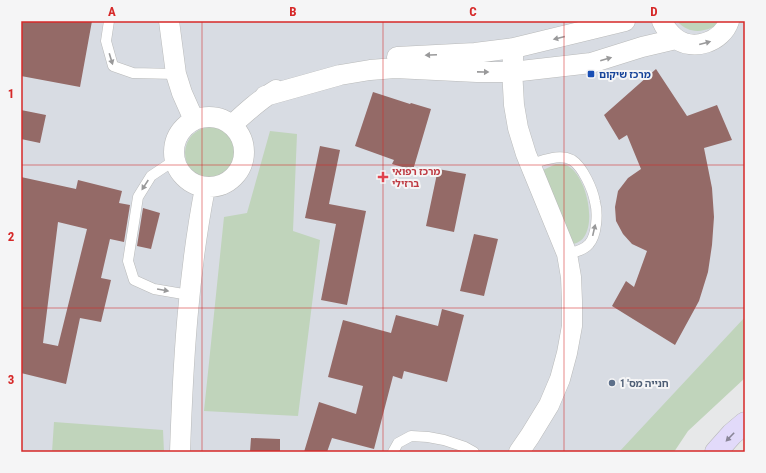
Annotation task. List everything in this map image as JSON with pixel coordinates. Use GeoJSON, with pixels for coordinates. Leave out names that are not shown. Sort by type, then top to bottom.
{"type":"FeatureCollection","features":[{"type":"Feature","properties":{"kind":"main road"},"geometry":{"type":"LineString","coordinates":[[716,452],[732,434],[745,423]]}},
{"type":"Feature","properties":{"kind":"street"},"geometry":{"type":"LineString","coordinates":[[169,21],[176,74],[182,94],[194,120]]}},
{"type":"Feature","properties":{"kind":"street"},"geometry":{"type":"LineString","coordinates":[[232,125],[265,96],[294,79],[336,63],[368,58],[475,53],[514,48],[624,21]]}},
{"type":"Feature","properties":{"kind":"street"},"geometry":{"type":"LineString","coordinates":[[662,21],[668,31],[676,39],[687,44],[699,45],[710,42],[720,35],[732,22]]}},
{"type":"Feature","properties":{"kind":"street"},"geometry":{"type":"LineString","coordinates":[[265,96],[340,75],[382,69],[395,68],[512,72],[591,63],[642,47],[676,39]]}},
{"type":"Feature","properties":{"kind":"street"},"geometry":{"type":"LineString","coordinates":[[514,48],[512,72],[514,105],[518,128],[526,154],[567,254],[571,277],[572,301],[572,326],[560,379],[549,405],[519,452]]}},
{"type":"Feature","properties":{"kind":"street"},"geometry":{"type":"LineString","coordinates":[[201,118],[218,118],[232,125],[240,134],[244,144],[242,167],[236,176],[227,183],[216,187],[205,188],[194,185],[186,179],[179,170],[175,160],[175,142],[179,133],[194,120],[201,118]]}},
{"type":"Feature","properties":{"kind":"street"},"geometry":{"type":"LineString","coordinates":[[180,452],[189,295],[205,188]]}},
{"type":"Feature","properties":{"kind":"lane"},"geometry":{"type":"LineString","coordinates":[[109,21],[106,41],[113,66],[133,73],[176,74]]}},
{"type":"Feature","properties":{"kind":"lane"},"geometry":{"type":"LineString","coordinates":[[530,164],[558,156],[572,160],[581,169],[590,186],[595,202],[595,232],[589,244],[579,251],[567,254]]}},
{"type":"Feature","properties":{"kind":"lane"},"geometry":{"type":"LineString","coordinates":[[175,160],[151,176],[138,197],[128,261],[134,280],[154,289],[189,295]]}},
{"type":"Feature","properties":{"kind":"lane"},"geometry":{"type":"LineString","coordinates":[[393,452],[398,443],[411,436],[444,440],[465,447],[474,452]]}},
{"type":"Feature","properties":{"kind":"shaded area","name":"מרכז רפואי ברזילי"},"geometry":{"type":"Polygon","coordinates":[[[21,21],[745,21],[745,333],[628,452],[21,452],[21,21]]]}},
{"type":"Feature","properties":{"kind":"green space"},"geometry":{"type":"Polygon","coordinates":[[[677,21],[724,21],[706,30],[694,31],[682,26],[677,21]]]}},
{"type":"Feature","properties":{"kind":"green space"},"geometry":{"type":"Polygon","coordinates":[[[206,127],[216,127],[225,131],[233,139],[237,148],[237,158],[233,167],[225,175],[216,179],[206,179],[197,175],[189,167],[185,158],[185,148],[189,139],[197,131],[206,127]]]}},
{"type":"Feature","properties":{"kind":"green space"},"geometry":{"type":"Polygon","coordinates":[[[270,131],[297,134],[293,231],[320,240],[298,416],[204,411],[224,217],[247,213],[270,131]]]}},
{"type":"Feature","properties":{"kind":"green space"},"geometry":{"type":"Polygon","coordinates":[[[556,164],[568,166],[580,179],[584,188],[589,210],[589,220],[583,239],[568,246],[543,170],[556,164]]]}},
{"type":"Feature","properties":{"kind":"green space"},"geometry":{"type":"Polygon","coordinates":[[[745,317],[745,378],[688,431],[674,452],[619,452],[745,317]]]}},
{"type":"Feature","properties":{"kind":"green space"},"geometry":{"type":"Polygon","coordinates":[[[54,422],[163,430],[164,452],[52,452],[54,422]]]}},
{"type":"Feature","properties":{"kind":"building"},"geometry":{"type":"Polygon","coordinates":[[[21,21],[92,21],[80,87],[21,76],[21,21]]]}},
{"type":"Feature","properties":{"kind":"building"},"geometry":{"type":"Polygon","coordinates":[[[656,69],[687,116],[717,105],[732,140],[704,148],[712,188],[714,217],[712,245],[708,272],[699,301],[675,345],[612,306],[626,281],[634,287],[647,251],[632,244],[623,234],[616,221],[615,207],[618,191],[628,178],[641,169],[627,135],[619,140],[604,115],[656,69]]]}},
{"type":"Feature","properties":{"kind":"building"},"geometry":{"type":"Polygon","coordinates":[[[373,92],[431,109],[413,170],[392,164],[394,160],[355,146],[373,92]]]}},
{"type":"Feature","properties":{"kind":"building"},"geometry":{"type":"Polygon","coordinates":[[[21,110],[46,115],[40,143],[21,139],[21,110]]]}},
{"type":"Feature","properties":{"kind":"building"},"geometry":{"type":"Polygon","coordinates":[[[320,146],[340,150],[329,204],[366,211],[347,305],[321,300],[336,224],[305,218],[320,146]]]}},
{"type":"Feature","properties":{"kind":"building"},"geometry":{"type":"Polygon","coordinates":[[[438,169],[466,174],[454,232],[426,226],[438,169]]]}},
{"type":"Feature","properties":{"kind":"building"},"geometry":{"type":"Polygon","coordinates":[[[21,177],[76,189],[78,180],[122,191],[119,203],[130,205],[124,242],[110,239],[101,278],[111,280],[101,322],[80,318],[66,384],[21,373],[21,177]],[[58,222],[43,343],[58,346],[87,229],[58,222]]]}},
{"type":"Feature","properties":{"kind":"building"},"geometry":{"type":"Polygon","coordinates":[[[143,208],[160,213],[151,249],[137,246],[143,208]]]}},
{"type":"Feature","properties":{"kind":"building"},"geometry":{"type":"Polygon","coordinates":[[[474,234],[498,239],[484,296],[460,291],[474,234]]]}},
{"type":"Feature","properties":{"kind":"building"},"geometry":{"type":"Polygon","coordinates":[[[442,309],[464,315],[447,382],[404,371],[402,379],[393,376],[374,449],[332,438],[327,452],[304,452],[319,402],[356,414],[363,386],[328,377],[343,320],[391,333],[396,315],[438,326],[442,309]]]}},
{"type":"Feature","properties":{"kind":"building"},"geometry":{"type":"Polygon","coordinates":[[[251,438],[280,439],[280,452],[250,452],[251,438]]]}},
{"type":"Feature","properties":{"kind":"place","name":"מרכז שיקום"},"geometry":{"type":"Point","coordinates":[591,74]}},
{"type":"Feature","properties":{"kind":"place","name":"מרכז רפואי ברזילי"},"geometry":{"type":"Point","coordinates":[383,177]}},
{"type":"Feature","properties":{"kind":"place","name":"חנייה מס' 1"},"geometry":{"type":"Point","coordinates":[612,383]}}]}
